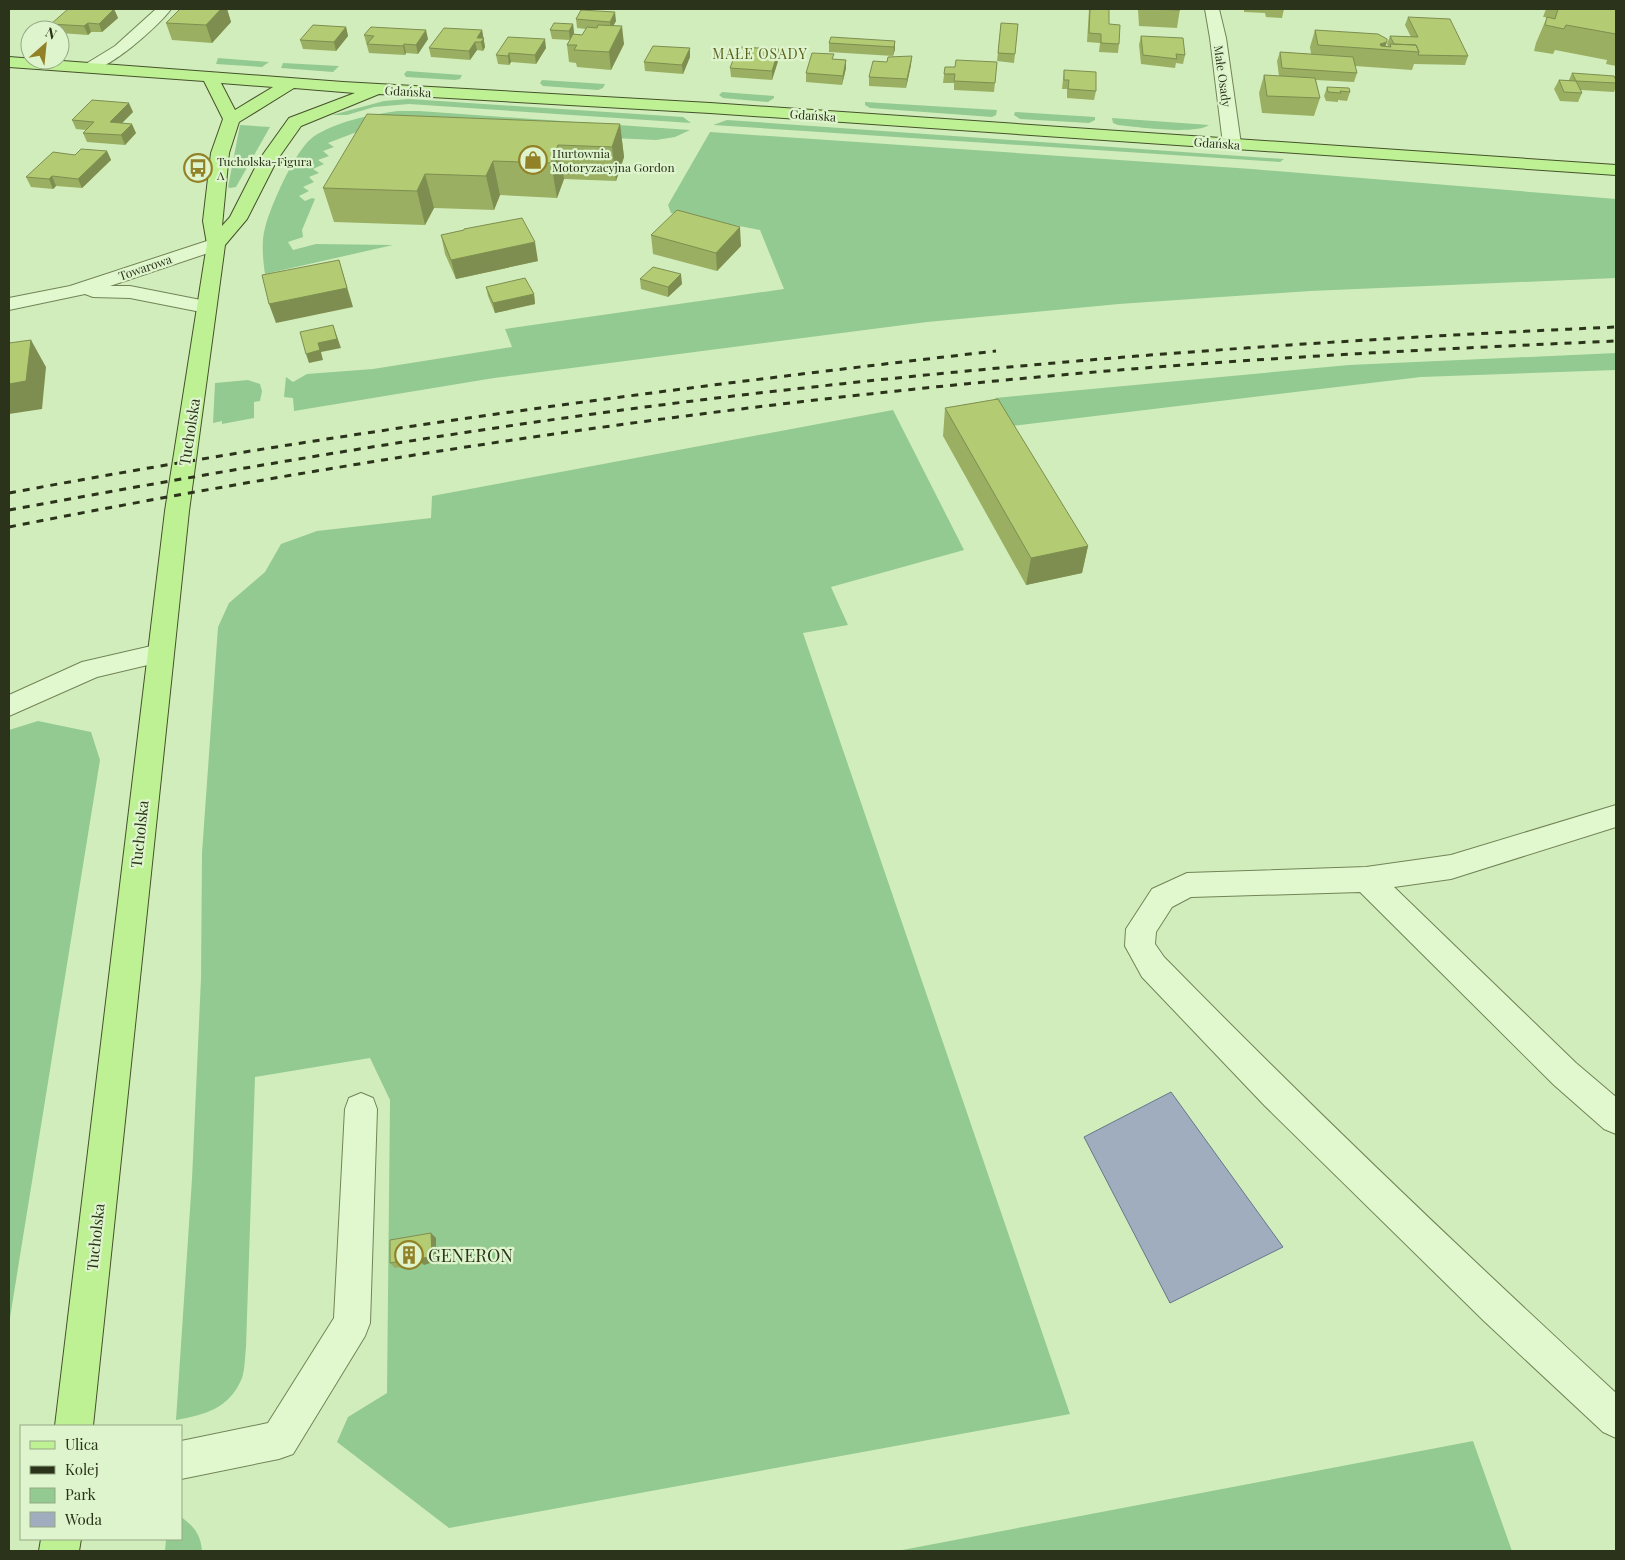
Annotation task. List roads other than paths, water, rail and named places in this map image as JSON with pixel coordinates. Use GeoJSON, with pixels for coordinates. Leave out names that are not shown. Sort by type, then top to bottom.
{"type":"FeatureCollection","features":[{"type":"Feature","properties":{"kind":"main road","name":"Gdańska"},"geometry":{"type":"LineString","coordinates":[[9,62],[379,89],[710,108],[1616,170]]}},
{"type":"Feature","properties":{"kind":"main road"},"geometry":{"type":"LineString","coordinates":[[210,77],[231,119],[292,83],[298,95],[295,122],[268,160],[238,219],[216,244]]}},
{"type":"Feature","properties":{"kind":"main road"},"geometry":{"type":"LineString","coordinates":[[295,122],[379,89]]}},
{"type":"Feature","properties":{"kind":"main road","name":"Tucholska"},"geometry":{"type":"LineString","coordinates":[[74,1425],[160,653],[177,512],[216,244],[212,221],[220,153],[231,119]]}},
{"type":"Feature","properties":{"kind":"street"},"geometry":{"type":"LineString","coordinates":[[90,68],[121,49],[164,9]]}},
{"type":"Feature","properties":{"kind":"street","name":"Małe Osady"},"geometry":{"type":"LineString","coordinates":[[1212,9],[1218,38],[1232,144]]}},
{"type":"Feature","properties":{"kind":"street","name":"Towarowa"},"geometry":{"type":"LineString","coordinates":[[9,304],[74,291],[216,244]]}},
{"type":"Feature","properties":{"kind":"street","name":"Towarowa"},"geometry":{"type":"LineString","coordinates":[[74,291],[130,292],[206,308]]}},
{"type":"Feature","properties":{"kind":"street"},"geometry":{"type":"LineString","coordinates":[[9,706],[91,669],[160,653]]}},
{"type":"Feature","properties":{"kind":"street"},"geometry":{"type":"LineString","coordinates":[[1616,816],[1451,867],[1366,879],[1187,885],[1162,898],[1141,930],[1140,946],[1153,967],[1277,1096],[1497,1308],[1616,1419]]}},
{"type":"Feature","properties":{"kind":"street"},"geometry":{"type":"LineString","coordinates":[[1366,879],[1565,1074],[1616,1118]]}},
{"type":"Feature","properties":{"kind":"street"},"geometry":{"type":"LineString","coordinates":[[182,1460],[279,1440],[352,1323],[361,1109]]}},
{"type":"Feature","properties":{"kind":"water"},"geometry":{"type":"Polygon","coordinates":[[[1171,1092],[1283,1247],[1170,1303],[1084,1137],[1171,1092]]]}},
{"type":"Feature","properties":{"kind":"railway"},"geometry":{"type":"LineString","coordinates":[[9,510],[209,474],[410,441],[611,412],[813,387],[913,376],[1214,350],[1616,327]]}},
{"type":"Feature","properties":{"kind":"railway"},"geometry":{"type":"LineString","coordinates":[[9,527],[273,478],[405,456],[538,436],[805,401],[1072,374],[1208,363],[1616,341]]}},
{"type":"Feature","properties":{"kind":"railway"},"geometry":{"type":"LineString","coordinates":[[9,493],[255,450],[501,413],[996,351]]}},
{"type":"Feature","properties":{"kind":"place","name":"Hurtownia Motoryzacyjna Gordon"},"geometry":{"type":"Point","coordinates":[533,160]}},
{"type":"Feature","properties":{"kind":"place","name":"Tucholska-Figura A"},"geometry":{"type":"Point","coordinates":[198,168]}},
{"type":"Feature","properties":{"kind":"place","name":"GENERON"},"geometry":{"type":"Point","coordinates":[409,1255]}},
{"type":"Feature","properties":{"kind":"district","name":"MAŁE OSADY"},"geometry":{"type":"Point","coordinates":[760,53]}}]}
